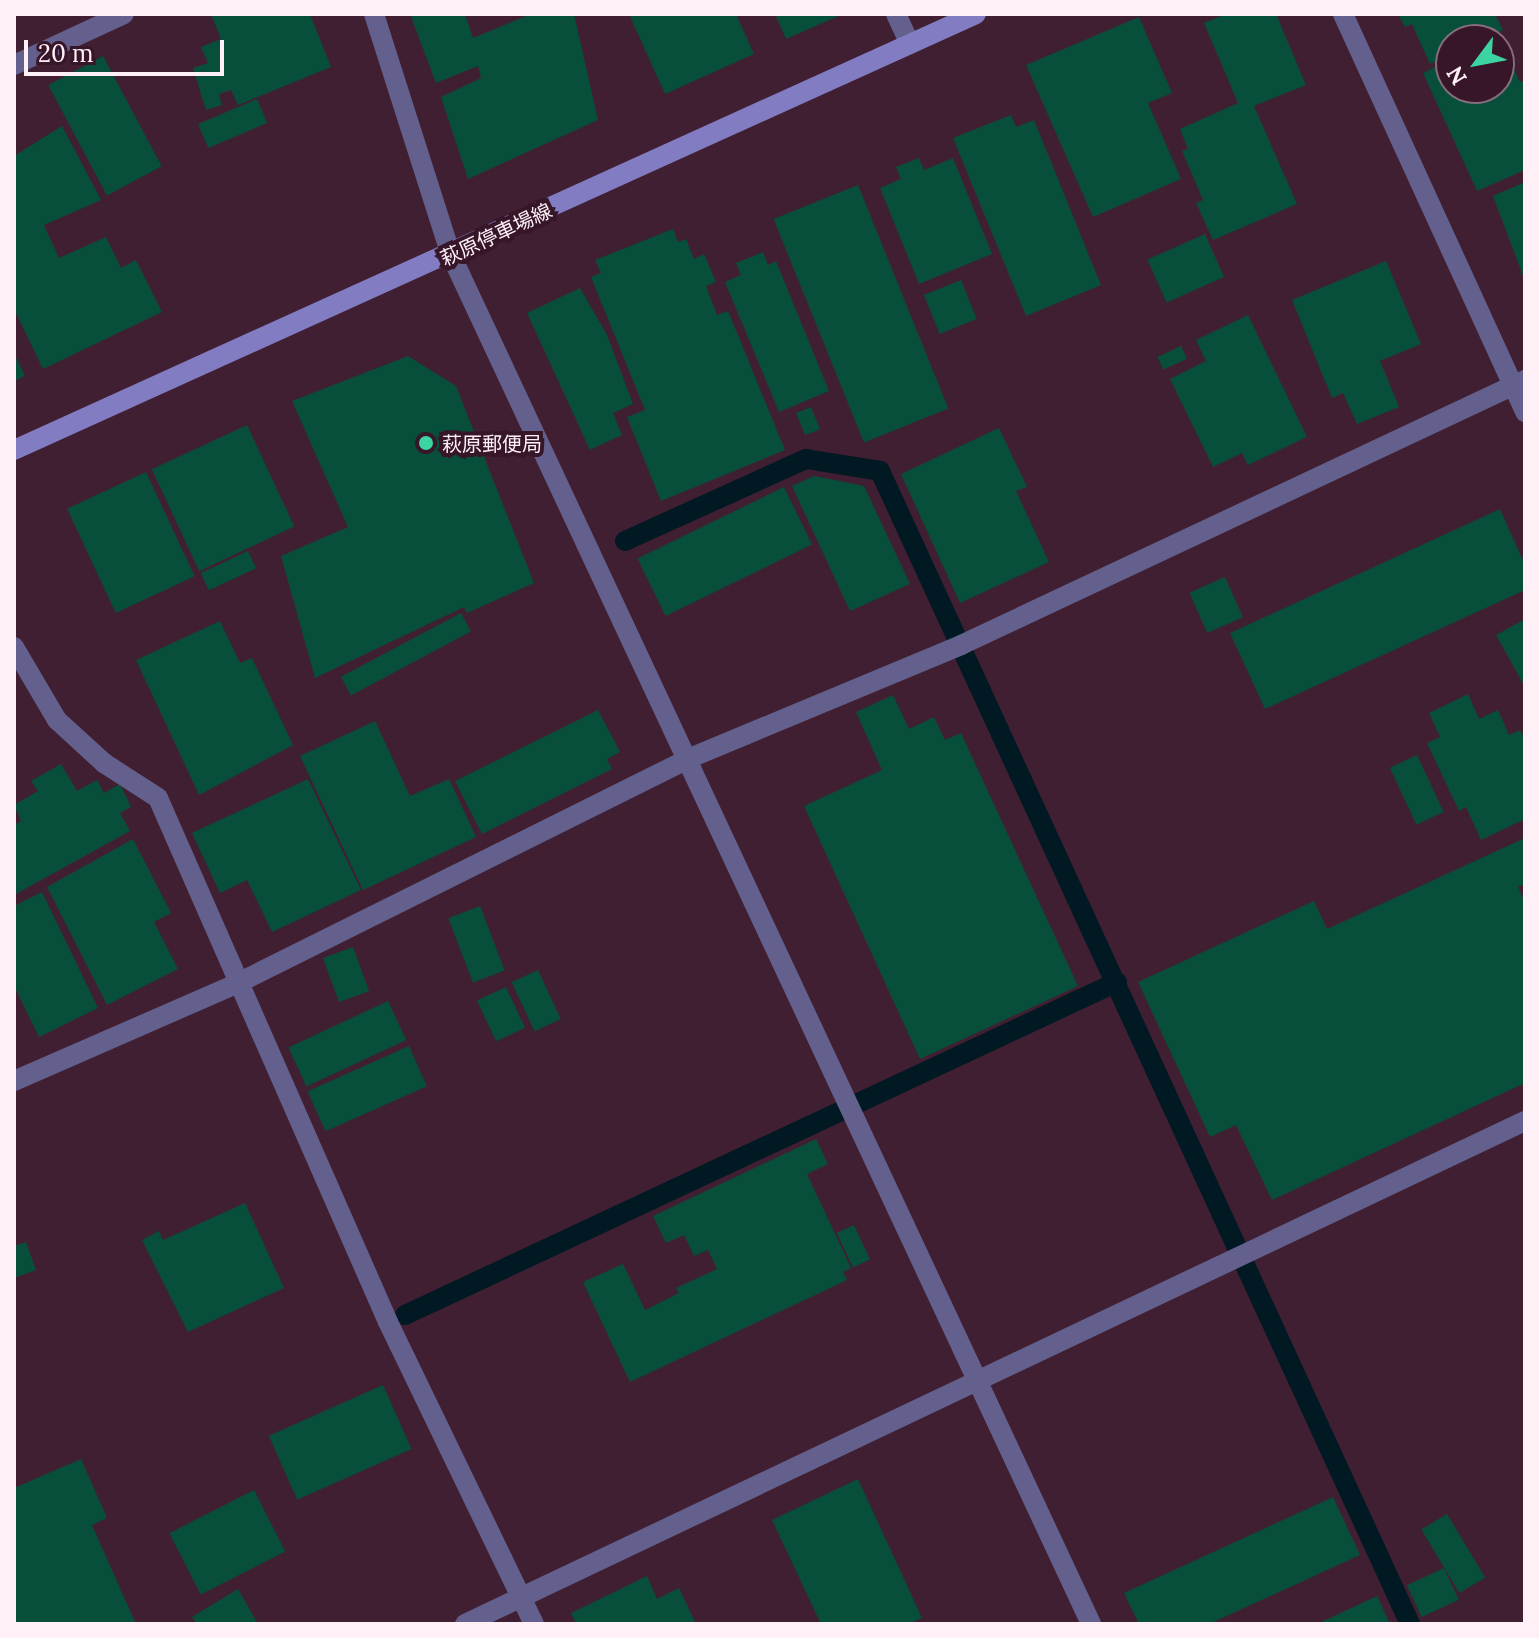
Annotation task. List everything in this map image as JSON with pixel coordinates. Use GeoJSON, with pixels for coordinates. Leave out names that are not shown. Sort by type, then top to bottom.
{"type":"FeatureCollection","features":[{"type":"Feature","properties":{"kind":"main road","name":"萩原停車場線"},"geometry":{"type":"LineString","coordinates":[[14,450],[451,255],[976,14]]}},
{"type":"Feature","properties":{"kind":"street"},"geometry":{"type":"LineString","coordinates":[[14,65],[124,14]]}},
{"type":"Feature","properties":{"kind":"street"},"geometry":{"type":"LineString","coordinates":[[374,14],[451,255],[690,758],[1091,1624]]}},
{"type":"Feature","properties":{"kind":"street"},"geometry":{"type":"LineString","coordinates":[[896,14],[910,44]]}},
{"type":"Feature","properties":{"kind":"street"},"geometry":{"type":"LineString","coordinates":[[1343,14],[1519,383],[1525,412]]}},
{"type":"Feature","properties":{"kind":"street"},"geometry":{"type":"LineString","coordinates":[[14,1081],[236,984],[690,758],[961,645],[1519,383]]}},
{"type":"Feature","properties":{"kind":"street"},"geometry":{"type":"LineString","coordinates":[[14,647],[57,720],[104,763],[158,798],[236,984],[388,1322],[534,1624]]}},
{"type":"Feature","properties":{"kind":"street"},"geometry":{"type":"LineString","coordinates":[[465,1624],[520,1595],[1525,1121]]}},
{"type":"Feature","properties":{"kind":"building"},"geometry":{"type":"Polygon","coordinates":[[[211,14],[310,14],[331,67],[238,105],[231,90],[219,94],[222,105],[206,110],[193,68],[208,63],[201,47],[221,39],[211,14]]]}},
{"type":"Feature","properties":{"kind":"building"},"geometry":{"type":"Polygon","coordinates":[[[410,14],[465,14],[473,38],[531,14],[574,14],[598,120],[468,179],[441,97],[481,78],[478,66],[436,83],[410,14]]]}},
{"type":"Feature","properties":{"kind":"building"},"geometry":{"type":"Polygon","coordinates":[[[629,14],[736,14],[754,54],[665,94],[629,14]]]}},
{"type":"Feature","properties":{"kind":"building"},"geometry":{"type":"Polygon","coordinates":[[[775,14],[843,14],[786,39],[775,14]]]}},
{"type":"Feature","properties":{"kind":"building"},"geometry":{"type":"Polygon","coordinates":[[[1226,14],[1276,14],[1306,85],[1254,106],[1297,204],[1213,240],[1196,203],[1203,200],[1182,151],[1188,149],[1180,129],[1238,103],[1204,23],[1226,14]]]}},
{"type":"Feature","properties":{"kind":"building"},"geometry":{"type":"Polygon","coordinates":[[[1398,14],[1495,14],[1500,24],[1435,24],[1435,62],[1430,64],[1412,24],[1405,27],[1398,14]]]}},
{"type":"Feature","properties":{"kind":"building"},"geometry":{"type":"Polygon","coordinates":[[[1139,17],[1172,93],[1148,103],[1181,179],[1093,217],[1026,65],[1139,17]]]}},
{"type":"Feature","properties":{"kind":"building"},"geometry":{"type":"Polygon","coordinates":[[[103,56],[162,166],[107,195],[48,85],[103,56]]]}},
{"type":"Feature","properties":{"kind":"building"},"geometry":{"type":"Polygon","coordinates":[[[1435,67],[1435,99],[1423,73],[1435,67]]]}},
{"type":"Feature","properties":{"kind":"building"},"geometry":{"type":"Polygon","coordinates":[[[1515,71],[1520,82],[1525,80],[1525,170],[1477,191],[1437,104],[1515,104],[1515,71]]]}},
{"type":"Feature","properties":{"kind":"building"},"geometry":{"type":"Polygon","coordinates":[[[257,99],[267,123],[208,148],[198,124],[257,99]]]}},
{"type":"Feature","properties":{"kind":"building"},"geometry":{"type":"Polygon","coordinates":[[[1011,115],[1016,127],[1034,120],[1101,285],[1026,316],[953,138],[1011,115]]]}},
{"type":"Feature","properties":{"kind":"building"},"geometry":{"type":"Polygon","coordinates":[[[62,126],[101,200],[44,225],[59,258],[106,237],[121,268],[136,260],[162,312],[43,369],[14,309],[14,156],[62,126]]]}},
{"type":"Feature","properties":{"kind":"building"},"geometry":{"type":"Polygon","coordinates":[[[919,158],[924,170],[953,158],[992,254],[919,284],[880,188],[901,179],[896,167],[919,158]]]}},
{"type":"Feature","properties":{"kind":"building"},"geometry":{"type":"Polygon","coordinates":[[[1525,182],[1525,281],[1493,196],[1525,182]]]}},
{"type":"Feature","properties":{"kind":"building"},"geometry":{"type":"Polygon","coordinates":[[[858,185],[948,408],[864,443],[774,219],[858,185]]]}},
{"type":"Feature","properties":{"kind":"building"},"geometry":{"type":"Polygon","coordinates":[[[673,229],[678,242],[686,239],[694,259],[704,254],[716,282],[706,286],[717,315],[728,311],[785,450],[661,501],[627,417],[645,410],[591,277],[601,273],[595,260],[673,229]]]}},
{"type":"Feature","properties":{"kind":"building"},"geometry":{"type":"Polygon","coordinates":[[[1205,234],[1224,277],[1167,303],[1147,260],[1205,234]]]}},
{"type":"Feature","properties":{"kind":"building"},"geometry":{"type":"Polygon","coordinates":[[[763,252],[768,265],[776,261],[829,391],[779,412],[725,282],[741,275],[736,263],[763,252]]]}},
{"type":"Feature","properties":{"kind":"building"},"geometry":{"type":"Polygon","coordinates":[[[1386,261],[1421,344],[1380,361],[1399,407],[1357,424],[1343,393],[1332,398],[1292,300],[1386,261]]]}},
{"type":"Feature","properties":{"kind":"building"},"geometry":{"type":"Polygon","coordinates":[[[961,280],[977,319],[940,334],[924,295],[961,280]]]}},
{"type":"Feature","properties":{"kind":"building"},"geometry":{"type":"Polygon","coordinates":[[[580,288],[607,335],[633,404],[613,413],[622,435],[590,450],[527,313],[580,288]]]}},
{"type":"Feature","properties":{"kind":"building"},"geometry":{"type":"Polygon","coordinates":[[[1248,315],[1307,437],[1248,465],[1242,453],[1213,467],[1170,379],[1206,361],[1196,340],[1248,315]]]}},
{"type":"Feature","properties":{"kind":"building"},"geometry":{"type":"Polygon","coordinates":[[[1181,346],[1187,359],[1163,370],[1157,357],[1181,346]]]}},
{"type":"Feature","properties":{"kind":"building"},"geometry":{"type":"Polygon","coordinates":[[[14,353],[25,376],[14,381],[14,353]]]}},
{"type":"Feature","properties":{"kind":"building"},"geometry":{"type":"Polygon","coordinates":[[[408,356],[456,386],[534,583],[467,613],[464,607],[315,678],[281,556],[348,527],[292,401],[408,356]]]}},
{"type":"Feature","properties":{"kind":"building"},"geometry":{"type":"Polygon","coordinates":[[[811,407],[820,429],[805,435],[796,413],[811,407]]]}},
{"type":"Feature","properties":{"kind":"building"},"geometry":{"type":"Polygon","coordinates":[[[247,425],[294,527],[199,571],[152,469],[247,425]]]}},
{"type":"Feature","properties":{"kind":"building"},"geometry":{"type":"Polygon","coordinates":[[[999,428],[1027,487],[1016,491],[1049,562],[960,603],[901,474],[999,428]]]}},
{"type":"Feature","properties":{"kind":"building"},"geometry":{"type":"Polygon","coordinates":[[[146,472],[195,576],[116,613],[67,509],[146,472]]]}},
{"type":"Feature","properties":{"kind":"building"},"geometry":{"type":"Polygon","coordinates":[[[814,476],[864,486],[910,584],[850,611],[792,486],[814,476]]]}},
{"type":"Feature","properties":{"kind":"building"},"geometry":{"type":"Polygon","coordinates":[[[784,487],[812,545],[666,616],[637,558],[784,487]]]}},
{"type":"Feature","properties":{"kind":"building"},"geometry":{"type":"Polygon","coordinates":[[[1500,509],[1525,565],[1525,590],[1265,709],[1230,633],[1500,509]]]}},
{"type":"Feature","properties":{"kind":"building"},"geometry":{"type":"Polygon","coordinates":[[[248,551],[256,568],[209,590],[201,573],[248,551]]]}},
{"type":"Feature","properties":{"kind":"building"},"geometry":{"type":"Polygon","coordinates":[[[1225,577],[1243,617],[1207,633],[1189,593],[1225,577]]]}},
{"type":"Feature","properties":{"kind":"building"},"geometry":{"type":"Polygon","coordinates":[[[461,613],[471,632],[351,695],[341,677],[461,613]]]}},
{"type":"Feature","properties":{"kind":"building"},"geometry":{"type":"Polygon","coordinates":[[[1525,619],[1525,687],[1496,635],[1525,619]]]}},
{"type":"Feature","properties":{"kind":"building"},"geometry":{"type":"Polygon","coordinates":[[[220,621],[240,663],[252,658],[293,745],[199,795],[136,660],[220,621]]]}},
{"type":"Feature","properties":{"kind":"building"},"geometry":{"type":"Polygon","coordinates":[[[1468,694],[1479,719],[1498,710],[1509,735],[1520,730],[1525,740],[1525,819],[1481,840],[1466,807],[1459,811],[1427,743],[1440,737],[1429,713],[1468,694]]]}},
{"type":"Feature","properties":{"kind":"building"},"geometry":{"type":"Polygon","coordinates":[[[893,695],[909,729],[934,717],[945,740],[961,733],[1078,986],[920,1059],[804,806],[882,770],[856,712],[893,695]]]}},
{"type":"Feature","properties":{"kind":"building"},"geometry":{"type":"Polygon","coordinates":[[[598,710],[620,752],[607,759],[612,769],[482,834],[455,781],[598,710]]]}},
{"type":"Feature","properties":{"kind":"building"},"geometry":{"type":"Polygon","coordinates":[[[375,721],[410,796],[449,779],[476,837],[363,890],[300,756],[375,721]]]}},
{"type":"Feature","properties":{"kind":"building"},"geometry":{"type":"Polygon","coordinates":[[[1417,755],[1444,812],[1416,825],[1390,768],[1417,755]]]}},
{"type":"Feature","properties":{"kind":"building"},"geometry":{"type":"Polygon","coordinates":[[[61,764],[77,791],[97,780],[104,793],[120,784],[131,807],[120,813],[130,831],[14,895],[14,825],[21,821],[14,805],[38,791],[31,781],[61,764]]]}},
{"type":"Feature","properties":{"kind":"building"},"geometry":{"type":"Polygon","coordinates":[[[308,779],[361,890],[272,932],[247,880],[220,893],[192,833],[308,779]]]}},
{"type":"Feature","properties":{"kind":"building"},"geometry":{"type":"Polygon","coordinates":[[[1525,838],[1525,884],[1518,887],[1525,902],[1525,1083],[1272,1200],[1236,1125],[1210,1137],[1138,982],[1314,901],[1327,929],[1525,838]]]}},
{"type":"Feature","properties":{"kind":"building"},"geometry":{"type":"Polygon","coordinates":[[[133,839],[171,913],[154,922],[178,969],[107,1005],[47,887],[133,839]]]}},
{"type":"Feature","properties":{"kind":"building"},"geometry":{"type":"Polygon","coordinates":[[[42,892],[98,1008],[39,1037],[14,986],[14,906],[42,892]]]}},
{"type":"Feature","properties":{"kind":"building"},"geometry":{"type":"Polygon","coordinates":[[[480,906],[505,970],[473,983],[448,918],[480,906]]]}},
{"type":"Feature","properties":{"kind":"building"},"geometry":{"type":"Polygon","coordinates":[[[353,947],[369,991],[339,1002],[323,958],[353,947]]]}},
{"type":"Feature","properties":{"kind":"building"},"geometry":{"type":"Polygon","coordinates":[[[538,970],[561,1019],[535,1031],[512,982],[538,970]]]}},
{"type":"Feature","properties":{"kind":"building"},"geometry":{"type":"Polygon","coordinates":[[[506,987],[525,1028],[496,1041],[477,1001],[506,987]]]}},
{"type":"Feature","properties":{"kind":"building"},"geometry":{"type":"Polygon","coordinates":[[[388,1001],[406,1040],[306,1086],[288,1047],[388,1001]]]}},
{"type":"Feature","properties":{"kind":"building"},"geometry":{"type":"Polygon","coordinates":[[[409,1046],[427,1086],[325,1131],[308,1091],[409,1046]]]}},
{"type":"Feature","properties":{"kind":"building"},"geometry":{"type":"Polygon","coordinates":[[[816,1139],[828,1164],[807,1174],[851,1268],[843,1272],[847,1280],[630,1382],[583,1282],[623,1264],[645,1310],[679,1293],[676,1288],[717,1269],[708,1250],[694,1256],[684,1235],[666,1243],[653,1216],[816,1139]]]}},
{"type":"Feature","properties":{"kind":"building"},"geometry":{"type":"Polygon","coordinates":[[[245,1203],[284,1288],[188,1332],[142,1240],[159,1231],[163,1240],[245,1203]]]}},
{"type":"Feature","properties":{"kind":"building"},"geometry":{"type":"Polygon","coordinates":[[[854,1225],[870,1259],[853,1267],[837,1233],[854,1225]]]}},
{"type":"Feature","properties":{"kind":"building"},"geometry":{"type":"Polygon","coordinates":[[[26,1242],[36,1270],[14,1278],[14,1246],[26,1242]]]}},
{"type":"Feature","properties":{"kind":"building"},"geometry":{"type":"Polygon","coordinates":[[[383,1385],[411,1449],[297,1500],[269,1436],[383,1385]]]}},
{"type":"Feature","properties":{"kind":"building"},"geometry":{"type":"Polygon","coordinates":[[[81,1459],[107,1518],[92,1525],[136,1624],[14,1624],[14,1488],[81,1459]]]}},
{"type":"Feature","properties":{"kind":"building"},"geometry":{"type":"Polygon","coordinates":[[[858,1479],[922,1618],[908,1624],[821,1624],[772,1520],[858,1479]]]}},
{"type":"Feature","properties":{"kind":"building"},"geometry":{"type":"Polygon","coordinates":[[[254,1490],[285,1551],[201,1595],[169,1533],[254,1490]]]}},
{"type":"Feature","properties":{"kind":"building"},"geometry":{"type":"Polygon","coordinates":[[[1333,1497],[1360,1555],[1209,1624],[1139,1624],[1124,1593],[1333,1497]]]}},
{"type":"Feature","properties":{"kind":"building"},"geometry":{"type":"Polygon","coordinates":[[[1447,1514],[1485,1577],[1459,1593],[1421,1529],[1447,1514]]]}},
{"type":"Feature","properties":{"kind":"building"},"geometry":{"type":"Polygon","coordinates":[[[1444,1568],[1459,1600],[1422,1617],[1407,1585],[1444,1568]]]}},
{"type":"Feature","properties":{"kind":"building"},"geometry":{"type":"Polygon","coordinates":[[[647,1576],[657,1599],[679,1588],[696,1624],[576,1624],[571,1613],[647,1576]]]}},
{"type":"Feature","properties":{"kind":"building"},"geometry":{"type":"Polygon","coordinates":[[[238,1589],[258,1624],[197,1624],[192,1617],[238,1589]]]}},
{"type":"Feature","properties":{"kind":"building"},"geometry":{"type":"Polygon","coordinates":[[[1377,1596],[1390,1624],[1317,1624],[1377,1596]]]}},
{"type":"Feature","properties":{"kind":"waterway"},"geometry":{"type":"LineString","coordinates":[[625,541],[806,459],[880,471],[1410,1624]]}},
{"type":"Feature","properties":{"kind":"waterway"},"geometry":{"type":"LineString","coordinates":[[405,1315],[1117,982]]}},
{"type":"Feature","properties":{"kind":"place","name":"萩原郵便局"},"geometry":{"type":"Point","coordinates":[426,443]}}]}
